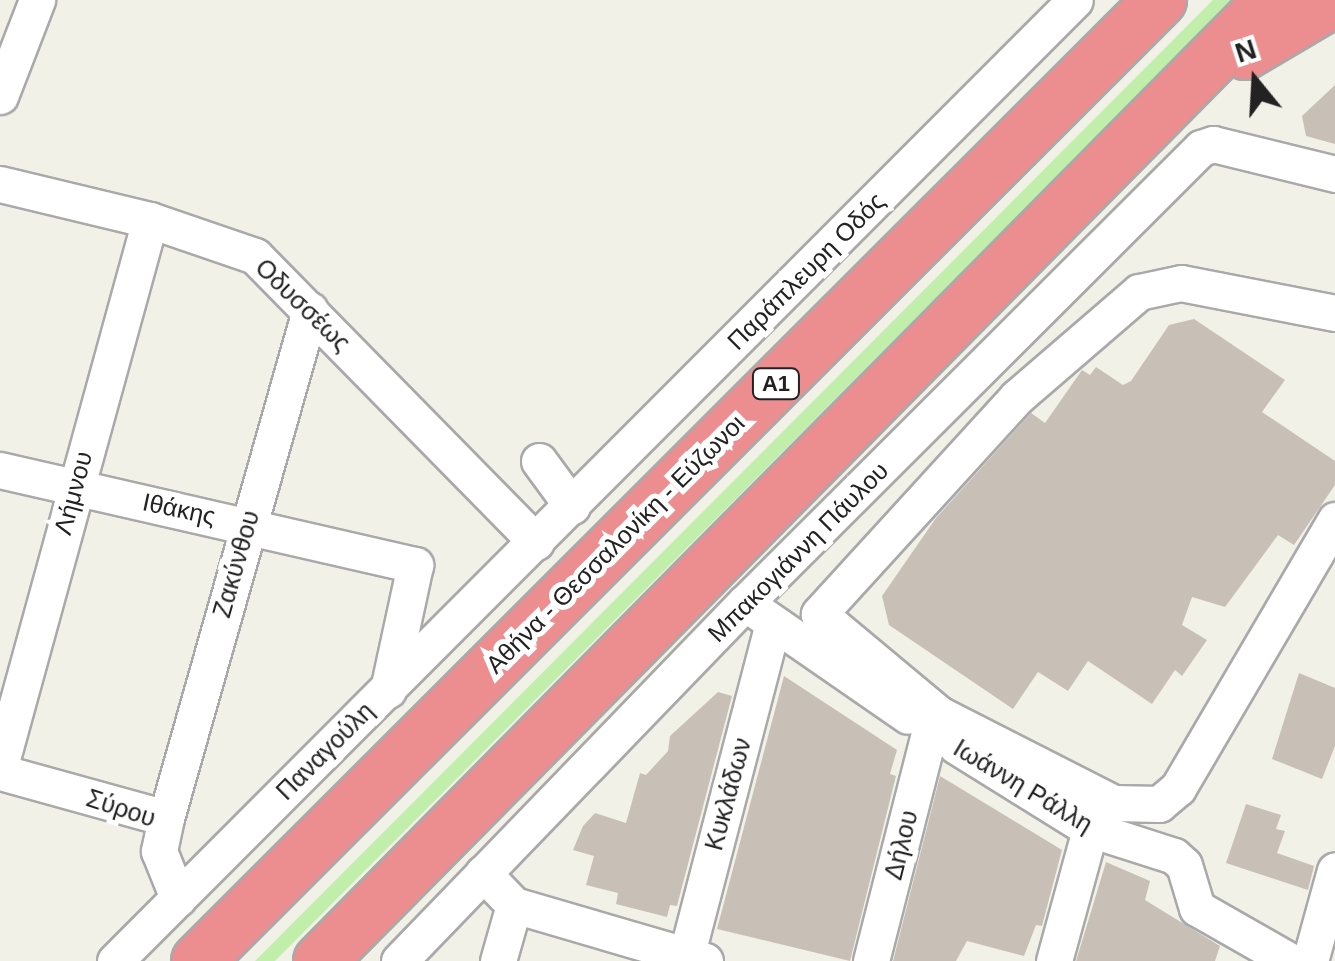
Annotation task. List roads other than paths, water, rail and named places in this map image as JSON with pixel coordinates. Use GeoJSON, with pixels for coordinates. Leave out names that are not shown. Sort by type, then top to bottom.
{"type":"FeatureCollection","features":[{"type":"Feature","properties":{"kind":"highway"},"geometry":{"type":"LineString","coordinates":[[1081,79],[1142,0]]}},
{"type":"Feature","properties":{"kind":"highway","name":"Αθήνα - Θεσσαλονίκη - Εύζωνοι"},"geometry":{"type":"LineString","coordinates":[[198,961],[1160,0]]}},
{"type":"Feature","properties":{"kind":"highway"},"geometry":{"type":"LineString","coordinates":[[320,961],[1271,0]]}},
{"type":"Feature","properties":{"kind":"highway"},"geometry":{"type":"LineString","coordinates":[[1154,116],[1290,22],[1335,0]]}},
{"type":"Feature","properties":{"kind":"street"},"geometry":{"type":"LineString","coordinates":[[0,96],[38,0]]}},
{"type":"Feature","properties":{"kind":"street","name":"Παράπλευρη Οδός"},"geometry":{"type":"LineString","coordinates":[[536,542],[1076,0]]}},
{"type":"Feature","properties":{"kind":"street","name":"Μπακογιάννη Πάυλου"},"geometry":{"type":"LineString","coordinates":[[399,961],[744,603],[1202,148],[1213,144],[1335,174]]}},
{"type":"Feature","properties":{"kind":"street","name":"Οδυσσέως"},"geometry":{"type":"LineString","coordinates":[[0,184],[150,220],[255,256],[536,542]]}},
{"type":"Feature","properties":{"kind":"street","name":"Λήμνου"},"geometry":{"type":"LineString","coordinates":[[0,769],[150,220]]}},
{"type":"Feature","properties":{"kind":"street"},"geometry":{"type":"LineString","coordinates":[[782,634],[818,614],[1017,396],[1139,292],[1182,283],[1335,313]]}},
{"type":"Feature","properties":{"kind":"street","name":"Ζακύνθου"},"geometry":{"type":"LineString","coordinates":[[166,818],[310,310]]}},
{"type":"Feature","properties":{"kind":"street"},"geometry":{"type":"LineString","coordinates":[[539,460],[572,506]]}},
{"type":"Feature","properties":{"kind":"street","name":"Ιθάκης"},"geometry":{"type":"LineString","coordinates":[[0,470],[415,565],[388,690]]}},
{"type":"Feature","properties":{"kind":"street"},"geometry":{"type":"LineString","coordinates":[[818,614],[939,714],[1114,803],[1159,804],[1178,788],[1335,520]]}},
{"type":"Feature","properties":{"kind":"street","name":"Παναγούλη"},"geometry":{"type":"LineString","coordinates":[[114,961],[536,542]]}},
{"type":"Feature","properties":{"kind":"street","name":"Ιωάννη Ράλλη"},"geometry":{"type":"LineString","coordinates":[[744,603],[782,634],[1090,829],[1174,856]]}},
{"type":"Feature","properties":{"kind":"street","name":"Κυκλάδων"},"geometry":{"type":"LineString","coordinates":[[692,959],[782,634]]}},
{"type":"Feature","properties":{"kind":"street","name":"Δήλου"},"geometry":{"type":"LineString","coordinates":[[872,961],[930,730]]}},
{"type":"Feature","properties":{"kind":"street","name":"Σύρου"},"geometry":{"type":"LineString","coordinates":[[0,769],[166,818],[159,851],[178,898]]}},
{"type":"Feature","properties":{"kind":"street"},"geometry":{"type":"LineString","coordinates":[[1159,804],[1174,856],[1184,866],[1196,908],[1241,949],[1290,961]]}},
{"type":"Feature","properties":{"kind":"street"},"geometry":{"type":"LineString","coordinates":[[1054,961],[1090,829]]}},
{"type":"Feature","properties":{"kind":"street"},"geometry":{"type":"LineString","coordinates":[[483,874],[514,905],[692,959]]}},
{"type":"Feature","properties":{"kind":"street"},"geometry":{"type":"LineString","coordinates":[[1310,961],[1333,882]]}},
{"type":"Feature","properties":{"kind":"street"},"geometry":{"type":"LineString","coordinates":[[498,961],[514,905]]}}]}
